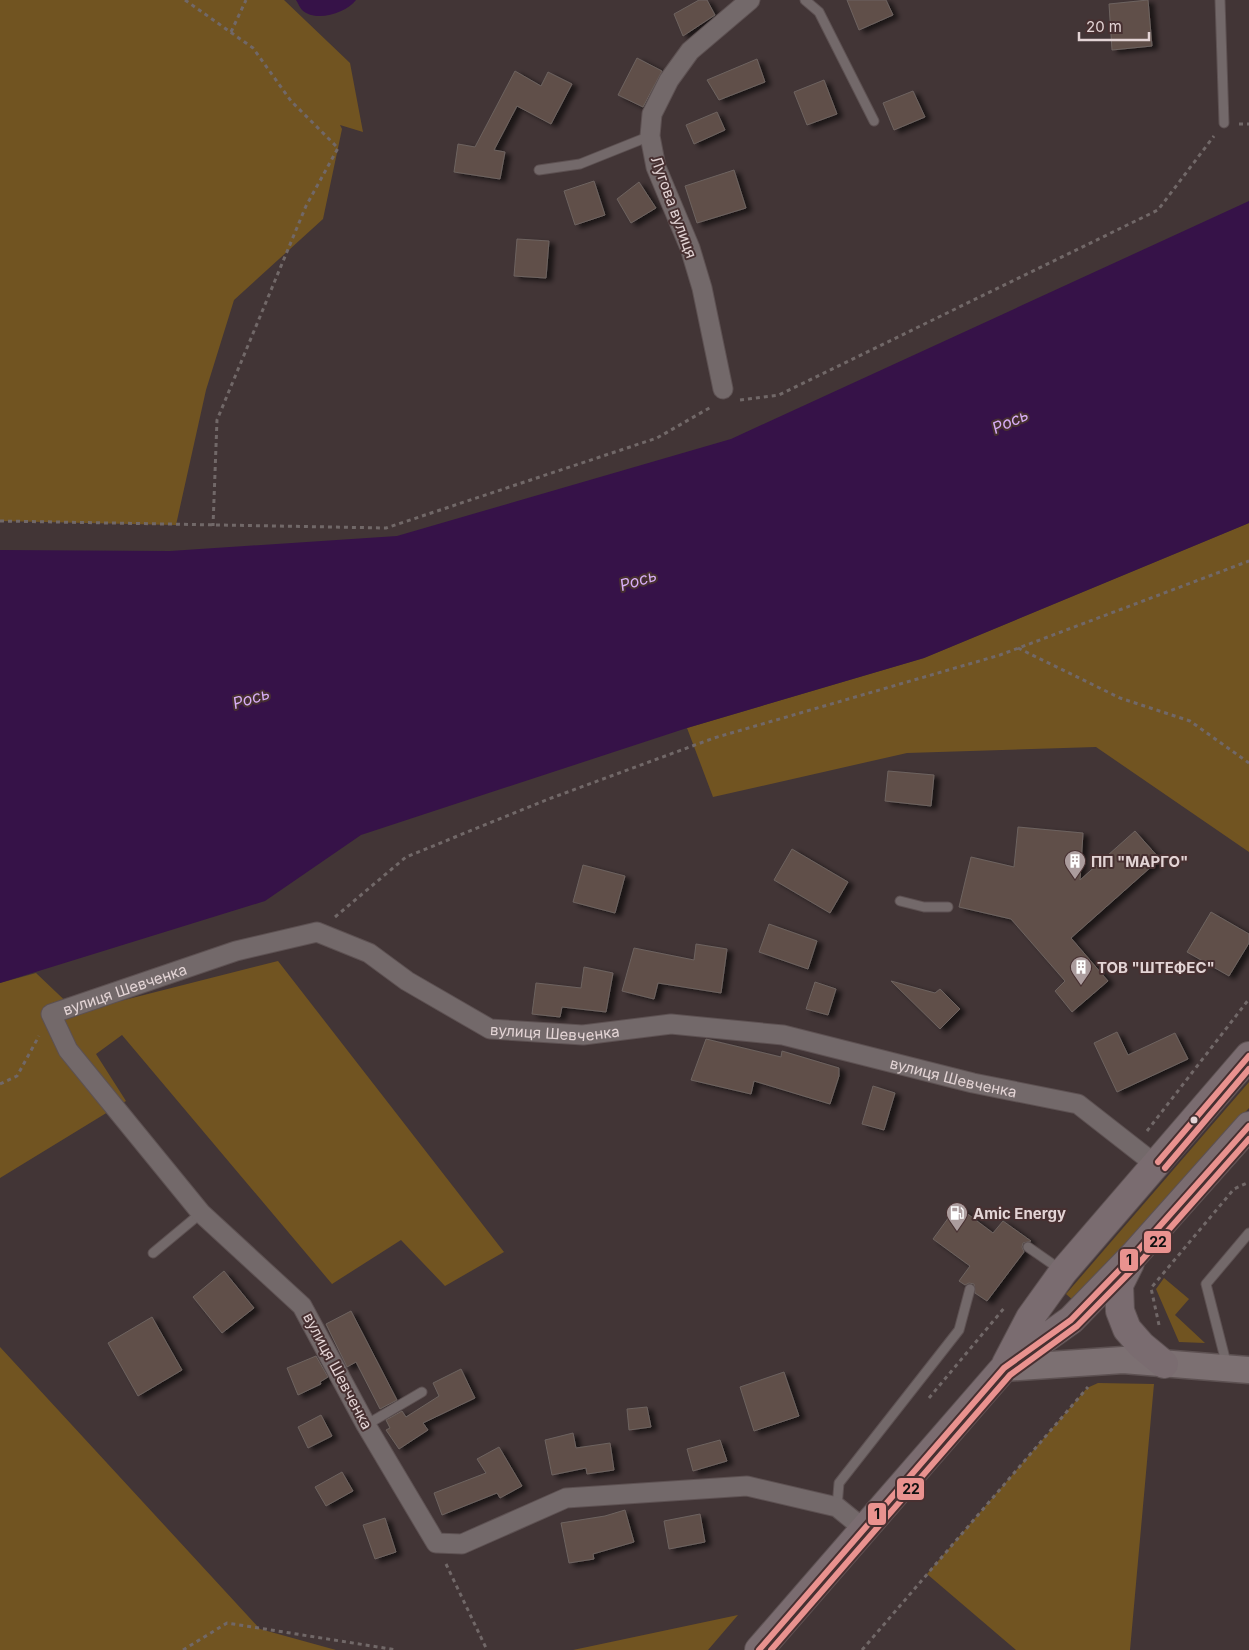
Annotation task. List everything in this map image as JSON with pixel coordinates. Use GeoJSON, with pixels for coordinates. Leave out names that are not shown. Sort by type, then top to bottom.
{"type":"FeatureCollection","features":[{"type":"Feature","properties":{"kind":"main road"},"geometry":{"type":"LineString","coordinates":[[1004,1368],[1030,1318],[1063,1272],[1249,1056]]}},
{"type":"Feature","properties":{"kind":"main road"},"geometry":{"type":"LineString","coordinates":[[759,1650],[1004,1368],[1071,1320],[1134,1255],[1249,1126]]}},
{"type":"Feature","properties":{"kind":"main road"},"geometry":{"type":"LineString","coordinates":[[1134,1255],[1119,1286],[1120,1311],[1127,1329],[1141,1345],[1164,1364]]}},
{"type":"Feature","properties":{"kind":"street","name":"Лугова вулиця"},"geometry":{"type":"LineString","coordinates":[[723,389],[702,288],[690,248],[656,167],[650,136],[652,114],[668,80],[690,51],[750,0]]}},
{"type":"Feature","properties":{"kind":"street","name":"вулиця Шевченка"},"geometry":{"type":"LineString","coordinates":[[436,1543],[366,1425],[302,1306],[201,1213],[68,1050],[51,1014],[236,951],[317,932],[369,953],[407,981],[490,1029],[583,1035],[671,1024],[783,1035],[973,1083],[1078,1104],[1156,1165]]}},
{"type":"Feature","properties":{"kind":"street"},"geometry":{"type":"LineString","coordinates":[[1004,1368],[1123,1360],[1238,1369]]}},
{"type":"Feature","properties":{"kind":"street"},"geometry":{"type":"LineString","coordinates":[[436,1543],[462,1544],[566,1498],[747,1486],[836,1508],[864,1529]]}},
{"type":"Feature","properties":{"kind":"lane"},"geometry":{"type":"LineString","coordinates":[[805,0],[819,12],[874,121]]}},
{"type":"Feature","properties":{"kind":"lane"},"geometry":{"type":"LineString","coordinates":[[1220,0],[1224,123]]}},
{"type":"Feature","properties":{"kind":"lane"},"geometry":{"type":"LineString","coordinates":[[539,170],[580,164],[650,136]]}},
{"type":"Feature","properties":{"kind":"lane"},"geometry":{"type":"LineString","coordinates":[[900,901],[924,908],[948,907]]}},
{"type":"Feature","properties":{"kind":"lane"},"geometry":{"type":"LineString","coordinates":[[153,1253],[201,1213]]}},
{"type":"Feature","properties":{"kind":"lane"},"geometry":{"type":"LineString","coordinates":[[1238,1369],[1206,1284],[1249,1233]]}},
{"type":"Feature","properties":{"kind":"lane"},"geometry":{"type":"LineString","coordinates":[[1028,1246],[1063,1272]]}},
{"type":"Feature","properties":{"kind":"lane"},"geometry":{"type":"LineString","coordinates":[[836,1508],[839,1483],[959,1330],[970,1288]]}},
{"type":"Feature","properties":{"kind":"lane"},"geometry":{"type":"LineString","coordinates":[[366,1425],[422,1392]]}},
{"type":"Feature","properties":{"kind":"path"},"geometry":{"type":"LineString","coordinates":[[185,0],[253,48],[291,101],[338,148],[306,206],[217,420],[213,526]]}},
{"type":"Feature","properties":{"kind":"path"},"geometry":{"type":"LineString","coordinates":[[231,32],[246,0]]}},
{"type":"Feature","properties":{"kind":"path"},"geometry":{"type":"LineString","coordinates":[[0,521],[386,528],[657,438],[711,408],[723,389],[740,400],[779,395],[1158,210],[1224,123],[1249,124]]}},
{"type":"Feature","properties":{"kind":"path"},"geometry":{"type":"LineString","coordinates":[[317,932],[406,858],[546,800],[714,738],[1000,655],[1249,561]]}},
{"type":"Feature","properties":{"kind":"path"},"geometry":{"type":"LineString","coordinates":[[1018,648],[1120,698],[1190,721],[1249,763]]}},
{"type":"Feature","properties":{"kind":"path"},"geometry":{"type":"LineString","coordinates":[[0,1084],[17,1076],[51,1014]]}},
{"type":"Feature","properties":{"kind":"path"},"geometry":{"type":"LineString","coordinates":[[1159,1327],[1151,1288],[1234,1188],[1249,1182]]}},
{"type":"Feature","properties":{"kind":"path"},"geometry":{"type":"LineString","coordinates":[[862,1650],[1081,1395],[1092,1385]]}},
{"type":"Feature","properties":{"kind":"path"},"geometry":{"type":"LineString","coordinates":[[436,1543],[487,1650]]}},
{"type":"Feature","properties":{"kind":"path"},"geometry":{"type":"LineString","coordinates":[[182,1650],[227,1623],[397,1650]]}},
{"type":"Feature","properties":{"kind":"shaded area"},"geometry":{"type":"Polygon","coordinates":[[[0,0],[284,0],[350,63],[363,132],[340,125],[342,129],[323,219],[234,300],[206,390],[176,525],[0,521],[0,0]]]}},
{"type":"Feature","properties":{"kind":"shaded area"},"geometry":{"type":"Polygon","coordinates":[[[1249,523],[1249,852],[1096,747],[907,753],[713,797],[687,728],[924,658],[1249,523]]]}},
{"type":"Feature","properties":{"kind":"shaded area"},"geometry":{"type":"Polygon","coordinates":[[[278,961],[504,1252],[445,1286],[401,1240],[332,1284],[122,1035],[96,1054],[126,1101],[0,1178],[0,983],[36,973],[77,1012],[278,961]]]}},
{"type":"Feature","properties":{"kind":"shaded area"},"geometry":{"type":"Polygon","coordinates":[[[1249,1082],[1249,1108],[1074,1301],[1066,1294],[1249,1082]]]}},
{"type":"Feature","properties":{"kind":"shaded area"},"geometry":{"type":"Polygon","coordinates":[[[1164,1278],[1189,1299],[1175,1315],[1205,1343],[1179,1342],[1156,1289],[1164,1278]]]}},
{"type":"Feature","properties":{"kind":"shaded area"},"geometry":{"type":"Polygon","coordinates":[[[0,1347],[260,1629],[336,1650],[0,1650],[0,1347]]]}},
{"type":"Feature","properties":{"kind":"shaded area"},"geometry":{"type":"Polygon","coordinates":[[[1098,1383],[1154,1384],[1130,1650],[1016,1650],[927,1574],[1087,1388],[1098,1383]]]}},
{"type":"Feature","properties":{"kind":"shaded area"},"geometry":{"type":"Polygon","coordinates":[[[738,1615],[708,1650],[573,1650],[738,1615]]]}},
{"type":"Feature","properties":{"kind":"water"},"geometry":{"type":"Polygon","coordinates":[[[296,0],[356,0],[345,9],[331,15],[315,16],[302,10],[296,0]]]}},
{"type":"Feature","properties":{"kind":"water","name":"Рось"},"geometry":{"type":"Polygon","coordinates":[[[1249,201],[1249,523],[924,658],[687,728],[361,835],[265,901],[0,983],[0,550],[170,551],[397,536],[731,439],[1249,201]]]}},
{"type":"Feature","properties":{"kind":"building"},"geometry":{"type":"Polygon","coordinates":[[[699,0],[707,0],[715,15],[683,36],[674,14],[699,0]]]}},
{"type":"Feature","properties":{"kind":"building"},"geometry":{"type":"Polygon","coordinates":[[[847,0],[886,0],[893,15],[859,30],[847,0]]]}},
{"type":"Feature","properties":{"kind":"building"},"geometry":{"type":"Polygon","coordinates":[[[1148,0],[1152,46],[1112,50],[1109,4],[1148,0]]]}},
{"type":"Feature","properties":{"kind":"building"},"geometry":{"type":"Polygon","coordinates":[[[637,58],[662,71],[643,107],[618,95],[637,58]]]}},
{"type":"Feature","properties":{"kind":"building"},"geometry":{"type":"Polygon","coordinates":[[[757,59],[765,82],[719,100],[707,80],[757,59]]]}},
{"type":"Feature","properties":{"kind":"building"},"geometry":{"type":"Polygon","coordinates":[[[515,71],[541,86],[548,72],[572,84],[551,124],[517,106],[494,150],[505,152],[500,179],[454,172],[458,144],[475,147],[515,71]]]}},
{"type":"Feature","properties":{"kind":"building"},"geometry":{"type":"Polygon","coordinates":[[[824,80],[837,114],[807,125],[794,92],[824,80]]]}},
{"type":"Feature","properties":{"kind":"building"},"geometry":{"type":"Polygon","coordinates":[[[913,91],[925,117],[894,130],[883,103],[913,91]]]}},
{"type":"Feature","properties":{"kind":"building"},"geometry":{"type":"Polygon","coordinates":[[[717,112],[725,130],[694,144],[686,125],[717,112]]]}},
{"type":"Feature","properties":{"kind":"building"},"geometry":{"type":"Polygon","coordinates":[[[734,170],[746,208],[697,223],[685,186],[734,170]]]}},
{"type":"Feature","properties":{"kind":"building"},"geometry":{"type":"Polygon","coordinates":[[[594,181],[605,215],[575,225],[564,191],[594,181]]]}},
{"type":"Feature","properties":{"kind":"building"},"geometry":{"type":"Polygon","coordinates":[[[639,182],[656,208],[631,223],[617,199],[639,182]]]}},
{"type":"Feature","properties":{"kind":"building"},"geometry":{"type":"Polygon","coordinates":[[[517,239],[549,241],[546,278],[514,276],[517,239]]]}},
{"type":"Feature","properties":{"kind":"building"},"geometry":{"type":"Polygon","coordinates":[[[888,771],[934,775],[931,806],[885,801],[888,771]]]}},
{"type":"Feature","properties":{"kind":"building","name":"ПП \"МАРГО\""},"geometry":{"type":"Polygon","coordinates":[[[1018,827],[1083,833],[1080,880],[1135,831],[1160,859],[1071,938],[1108,981],[1072,1012],[1055,991],[1065,981],[1011,919],[959,907],[971,857],[1014,867],[1018,827]]]}},
{"type":"Feature","properties":{"kind":"building"},"geometry":{"type":"Polygon","coordinates":[[[792,849],[848,882],[830,913],[774,880],[792,849]]]}},
{"type":"Feature","properties":{"kind":"building"},"geometry":{"type":"Polygon","coordinates":[[[583,865],[625,876],[615,913],[573,902],[583,865]]]}},
{"type":"Feature","properties":{"kind":"building"},"geometry":{"type":"Polygon","coordinates":[[[1211,912],[1249,934],[1249,943],[1229,976],[1187,952],[1211,912]]]}},
{"type":"Feature","properties":{"kind":"building"},"geometry":{"type":"Polygon","coordinates":[[[769,924],[817,941],[808,969],[759,952],[769,924]]]}},
{"type":"Feature","properties":{"kind":"building"},"geometry":{"type":"Polygon","coordinates":[[[696,944],[727,949],[721,993],[658,983],[654,999],[622,991],[634,948],[694,960],[696,944]]]}},
{"type":"Feature","properties":{"kind":"building"},"geometry":{"type":"Polygon","coordinates":[[[584,967],[613,973],[606,1012],[562,1007],[560,1017],[532,1014],[536,983],[581,988],[584,967]]]}},
{"type":"Feature","properties":{"kind":"building"},"geometry":{"type":"Polygon","coordinates":[[[891,981],[935,993],[940,989],[960,1009],[940,1029],[891,981]]]}},
{"type":"Feature","properties":{"kind":"building"},"geometry":{"type":"Polygon","coordinates":[[[815,982],[836,989],[828,1015],[806,1009],[815,982]]]}},
{"type":"Feature","properties":{"kind":"building"},"geometry":{"type":"Polygon","coordinates":[[[1117,1032],[1128,1055],[1175,1033],[1188,1059],[1117,1092],[1094,1043],[1117,1032]]]}},
{"type":"Feature","properties":{"kind":"building"},"geometry":{"type":"Polygon","coordinates":[[[706,1039],[781,1057],[782,1051],[839,1068],[839,1076],[830,1104],[754,1081],[751,1094],[691,1080],[706,1039]]]}},
{"type":"Feature","properties":{"kind":"building"},"geometry":{"type":"Polygon","coordinates":[[[873,1086],[895,1093],[884,1130],[862,1124],[873,1086]]]}},
{"type":"Feature","properties":{"kind":"building"},"geometry":{"type":"Polygon","coordinates":[[[957,1206],[993,1233],[1003,1221],[1031,1241],[1023,1243],[1024,1252],[987,1301],[975,1293],[974,1284],[969,1283],[965,1285],[959,1281],[970,1266],[933,1239],[957,1206]]]}},
{"type":"Feature","properties":{"kind":"building"},"geometry":{"type":"Polygon","coordinates":[[[224,1271],[254,1308],[222,1333],[193,1297],[224,1271]]]}},
{"type":"Feature","properties":{"kind":"building"},"geometry":{"type":"Polygon","coordinates":[[[351,1311],[397,1400],[380,1409],[356,1362],[347,1367],[326,1324],[351,1311]]]}},
{"type":"Feature","properties":{"kind":"building"},"geometry":{"type":"Polygon","coordinates":[[[152,1317],[182,1370],[138,1396],[108,1343],[152,1317]]]}},
{"type":"Feature","properties":{"kind":"building"},"geometry":{"type":"Polygon","coordinates":[[[316,1356],[328,1377],[320,1382],[321,1384],[298,1395],[287,1368],[316,1356]]]}},
{"type":"Feature","properties":{"kind":"building"},"geometry":{"type":"Polygon","coordinates":[[[461,1369],[475,1398],[423,1423],[428,1430],[399,1449],[386,1430],[390,1428],[386,1420],[402,1411],[406,1417],[439,1396],[433,1383],[461,1369]]]}},
{"type":"Feature","properties":{"kind":"building"},"geometry":{"type":"Polygon","coordinates":[[[784,1372],[799,1416],[754,1431],[740,1387],[784,1372]]]}},
{"type":"Feature","properties":{"kind":"building"},"geometry":{"type":"Polygon","coordinates":[[[647,1407],[651,1427],[629,1430],[627,1409],[647,1407]]]}},
{"type":"Feature","properties":{"kind":"building"},"geometry":{"type":"Polygon","coordinates":[[[321,1415],[332,1436],[308,1448],[298,1427],[321,1415]]]}},
{"type":"Feature","properties":{"kind":"building"},"geometry":{"type":"Polygon","coordinates":[[[573,1433],[576,1448],[610,1443],[614,1470],[587,1474],[586,1468],[552,1475],[545,1440],[573,1433]]]}},
{"type":"Feature","properties":{"kind":"building"},"geometry":{"type":"Polygon","coordinates":[[[720,1440],[727,1461],[693,1471],[687,1449],[720,1440]]]}},
{"type":"Feature","properties":{"kind":"building"},"geometry":{"type":"Polygon","coordinates":[[[499,1447],[522,1486],[500,1498],[497,1493],[442,1515],[434,1493],[486,1473],[477,1459],[499,1447]]]}},
{"type":"Feature","properties":{"kind":"building"},"geometry":{"type":"Polygon","coordinates":[[[342,1472],[353,1491],[326,1506],[315,1487],[342,1472]]]}},
{"type":"Feature","properties":{"kind":"building"},"geometry":{"type":"Polygon","coordinates":[[[625,1510],[634,1542],[593,1554],[594,1559],[569,1563],[561,1523],[605,1516],[625,1510]]]}},
{"type":"Feature","properties":{"kind":"building"},"geometry":{"type":"Polygon","coordinates":[[[700,1514],[705,1542],[669,1549],[664,1521],[700,1514]]]}},
{"type":"Feature","properties":{"kind":"building"},"geometry":{"type":"Polygon","coordinates":[[[385,1518],[396,1552],[375,1559],[363,1525],[385,1518]]]}},
{"type":"Feature","properties":{"kind":"transit line","name":"1"},"geometry":{"type":"LineString","coordinates":[[1158,1162],[1249,1056]]}},
{"type":"Feature","properties":{"kind":"transit line","name":"22"},"geometry":{"type":"LineString","coordinates":[[1165,1168],[1249,1069]]}},
{"type":"Feature","properties":{"kind":"transit line","name":"1"},"geometry":{"type":"LineString","coordinates":[[759,1650],[1004,1368],[1071,1320],[1134,1255],[1249,1126]]}},
{"type":"Feature","properties":{"kind":"transit line","name":"22"},"geometry":{"type":"LineString","coordinates":[[771,1650],[1010,1375],[1077,1326],[1141,1261],[1249,1139]]}},
{"type":"Feature","properties":{"kind":"place","name":"ПП \"МАРГО\""},"geometry":{"type":"Point","coordinates":[1075,880]}},
{"type":"Feature","properties":{"kind":"place","name":"ТОВ \"ШТЕФЕС\""},"geometry":{"type":"Point","coordinates":[1081,986]}},
{"type":"Feature","properties":{"kind":"place","name":"Amic Energy"},"geometry":{"type":"Point","coordinates":[957,1232]}}]}
